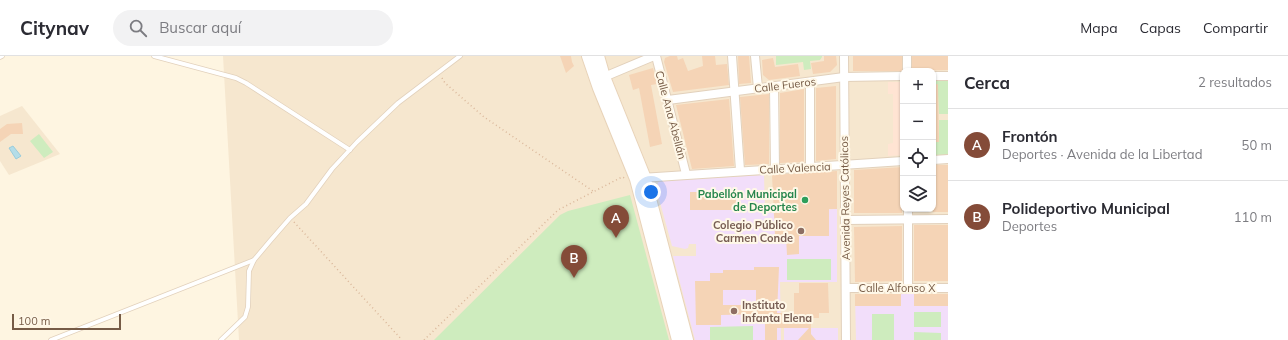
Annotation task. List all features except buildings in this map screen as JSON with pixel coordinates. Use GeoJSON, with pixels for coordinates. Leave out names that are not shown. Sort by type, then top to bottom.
{"type":"FeatureCollection","features":[{"type":"Feature","properties":{"kind":"main road"},"geometry":{"type":"LineString","coordinates":[[588,56],[599,88],[640,178],[678,340]]}},
{"type":"Feature","properties":{"kind":"main road"},"geometry":{"type":"LineString","coordinates":[[598,56],[640,178],[688,340]]}},
{"type":"Feature","properties":{"kind":"street"},"geometry":{"type":"LineString","coordinates":[[604,77],[655,56]]}},
{"type":"Feature","properties":{"kind":"street","name":"Calle Ana Abellán"},"geometry":{"type":"LineString","coordinates":[[655,56],[668,100],[686,174]]}},
{"type":"Feature","properties":{"kind":"street"},"geometry":{"type":"LineString","coordinates":[[732,56],[740,170]]}},
{"type":"Feature","properties":{"kind":"street"},"geometry":{"type":"LineString","coordinates":[[755,56],[758,88]]}},
{"type":"Feature","properties":{"kind":"street","name":"Avenida Reyes Católicos"},"geometry":{"type":"LineString","coordinates":[[844,56],[846,340]]}},
{"type":"Feature","properties":{"kind":"street"},"geometry":{"type":"LineString","coordinates":[[907,56],[907,68]]}},
{"type":"Feature","properties":{"kind":"street","name":"Calle Fueros"},"geometry":{"type":"LineString","coordinates":[[668,100],[844,78],[900,76]]}},
{"type":"Feature","properties":{"kind":"street"},"geometry":{"type":"LineString","coordinates":[[936,76],[948,76]]}},
{"type":"Feature","properties":{"kind":"street"},"geometry":{"type":"LineString","coordinates":[[810,83],[810,167]]}},
{"type":"Feature","properties":{"kind":"street"},"geometry":{"type":"LineString","coordinates":[[774,87],[775,169]]}},
{"type":"Feature","properties":{"kind":"street"},"geometry":{"type":"LineString","coordinates":[[936,160],[948,159]]}},
{"type":"Feature","properties":{"kind":"street","name":"Calle Valencia"},"geometry":{"type":"LineString","coordinates":[[640,178],[740,170],[900,161]]}},
{"type":"Feature","properties":{"kind":"street"},"geometry":{"type":"LineString","coordinates":[[908,212],[908,288]]}},
{"type":"Feature","properties":{"kind":"street"},"geometry":{"type":"LineString","coordinates":[[845,220],[948,219]]}},
{"type":"Feature","properties":{"kind":"street","name":"Calle Alfonso X"},"geometry":{"type":"LineString","coordinates":[[846,288],[948,288]]}},
{"type":"Feature","properties":{"kind":"lane"},"geometry":{"type":"LineString","coordinates":[[154,56],[236,78],[350,150]]}},
{"type":"Feature","properties":{"kind":"lane"},"geometry":{"type":"LineString","coordinates":[[221,340],[245,317],[248,308],[249,271],[254,260],[290,218],[306,204],[332,169],[350,150],[398,103],[460,56]]}},
{"type":"Feature","properties":{"kind":"lane"},"geometry":{"type":"LineString","coordinates":[[51,340],[254,260]]}},
{"type":"Feature","properties":{"kind":"path"},"geometry":{"type":"LineString","coordinates":[[441,70],[441,76],[445,84],[484,117],[593,192]]}},
{"type":"Feature","properties":{"kind":"path"},"geometry":{"type":"LineString","coordinates":[[424,340],[558,210],[622,177],[640,178]]}},
{"type":"Feature","properties":{"kind":"path"},"geometry":{"type":"LineString","coordinates":[[290,218],[402,340]]}},
{"type":"Feature","properties":{"kind":"shaded area"},"geometry":{"type":"Polygon","coordinates":[[[223,56],[948,56],[948,340],[239,340],[223,56]]]}},
{"type":"Feature","properties":{"kind":"shaded area"},"geometry":{"type":"Polygon","coordinates":[[[888,82],[900,82],[900,155],[888,156],[888,144],[893,143],[893,94],[888,94],[888,82]]]}},
{"type":"Feature","properties":{"kind":"shaded area"},"geometry":{"type":"Polygon","coordinates":[[[22,106],[60,154],[9,175],[0,161],[0,116],[22,106]]]}},
{"type":"Feature","properties":{"kind":"shaded area"},"geometry":{"type":"Polygon","coordinates":[[[764,175],[765,213],[837,209],[837,282],[780,282],[781,340],[695,340],[673,256],[696,256],[696,244],[689,244],[688,248],[685,249],[672,246],[656,188],[659,181],[764,175]]]}},
{"type":"Feature","properties":{"kind":"shaded area"},"geometry":{"type":"Polygon","coordinates":[[[855,294],[948,294],[948,340],[856,340],[855,294]]]}},
{"type":"Feature","properties":{"kind":"shaded area"},"geometry":{"type":"Polygon","coordinates":[[[784,328],[838,328],[838,340],[784,340],[784,328]]]}},
{"type":"Feature","properties":{"kind":"green space"},"geometry":{"type":"Polygon","coordinates":[[[776,56],[822,57],[820,60],[810,61],[811,69],[804,70],[803,62],[776,65],[776,56]]]}},
{"type":"Feature","properties":{"kind":"green space"},"geometry":{"type":"Polygon","coordinates":[[[936,79],[948,79],[948,114],[939,114],[938,94],[936,94],[936,79]]]}},
{"type":"Feature","properties":{"kind":"green space"},"geometry":{"type":"Polygon","coordinates":[[[939,120],[948,120],[948,155],[936,155],[936,142],[939,142],[939,120]]]}},
{"type":"Feature","properties":{"kind":"green space"},"geometry":{"type":"Polygon","coordinates":[[[39,134],[53,152],[44,158],[30,141],[39,134]]]}},
{"type":"Feature","properties":{"kind":"green space"},"geometry":{"type":"Polygon","coordinates":[[[630,195],[669,340],[434,340],[560,215],[568,211],[630,195]]]}},
{"type":"Feature","properties":{"kind":"green space"},"geometry":{"type":"Polygon","coordinates":[[[787,259],[831,259],[831,280],[787,280],[787,259]]]}},
{"type":"Feature","properties":{"kind":"green space"},"geometry":{"type":"Polygon","coordinates":[[[914,312],[941,312],[941,327],[914,327],[914,312]]]}},
{"type":"Feature","properties":{"kind":"green space"},"geometry":{"type":"Polygon","coordinates":[[[872,314],[894,314],[894,340],[872,340],[872,314]]]}},
{"type":"Feature","properties":{"kind":"green space"},"geometry":{"type":"Polygon","coordinates":[[[753,326],[753,340],[710,340],[710,327],[753,326]]]}},
{"type":"Feature","properties":{"kind":"green space"},"geometry":{"type":"Polygon","coordinates":[[[914,332],[941,333],[941,340],[914,340],[914,332]]]}},
{"type":"Feature","properties":{"kind":"water"},"geometry":{"type":"Polygon","coordinates":[[[13,146],[21,156],[16,159],[9,148],[13,146]]]}},
{"type":"Feature","properties":{"kind":"place","name":"Pabellón Municipal de Deportes"},"geometry":{"type":"Point","coordinates":[805,200]}},
{"type":"Feature","properties":{"kind":"place","name":"Colegio Público Carmen Conde"},"geometry":{"type":"Point","coordinates":[801,231]}},
{"type":"Feature","properties":{"kind":"place","name":"Frontón"},"geometry":{"type":"Point","coordinates":[616,238]}},
{"type":"Feature","properties":{"kind":"place","name":"Polideportivo Municipal"},"geometry":{"type":"Point","coordinates":[574,278]}},
{"type":"Feature","properties":{"kind":"place","name":"Instituto Infanta Elena"},"geometry":{"type":"Point","coordinates":[734,311]}}]}
